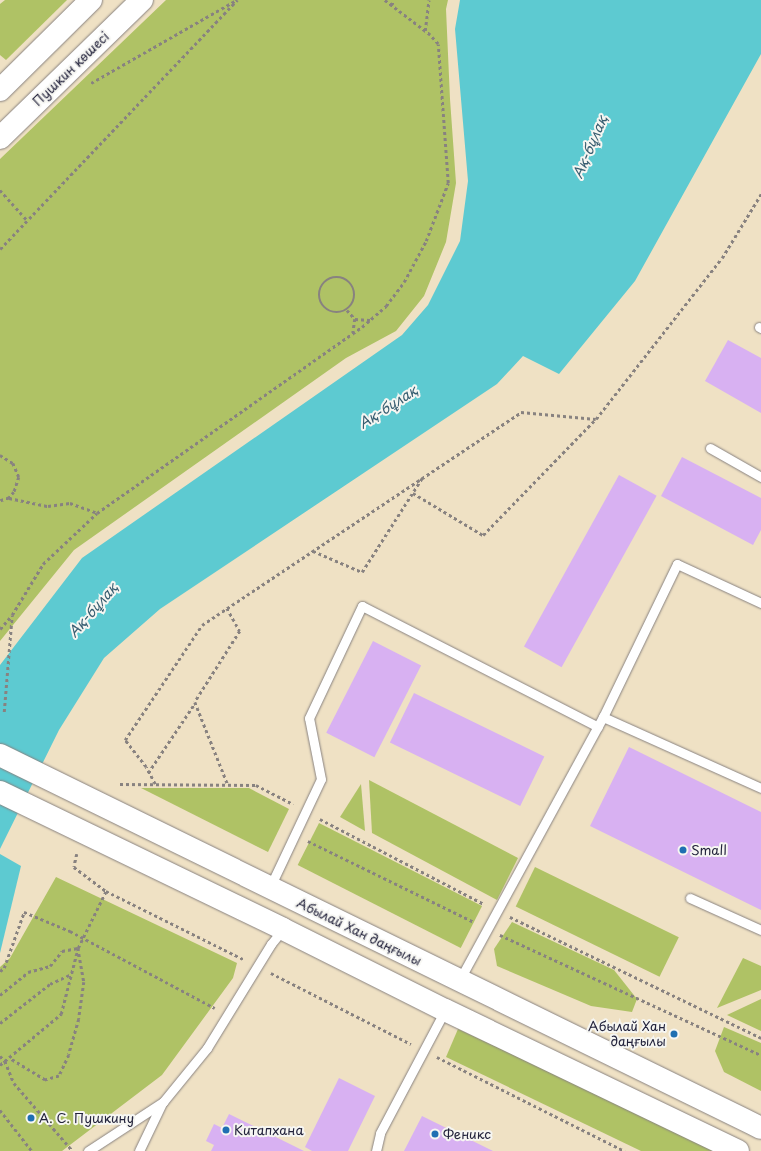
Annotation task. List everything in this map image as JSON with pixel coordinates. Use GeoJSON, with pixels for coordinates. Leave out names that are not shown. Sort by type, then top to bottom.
{"type":"FeatureCollection","features":[{"type":"Feature","properties":{"kind":"main road","name":"Пушкин көшесі"},"geometry":{"type":"LineString","coordinates":[[0,138],[142,0]]}},
{"type":"Feature","properties":{"kind":"main road"},"geometry":{"type":"LineString","coordinates":[[0,90],[84,2]]}},
{"type":"Feature","properties":{"kind":"main road","name":"Абылай Хан даңғылы"},"geometry":{"type":"LineString","coordinates":[[0,755],[97,804],[761,1128]]}},
{"type":"Feature","properties":{"kind":"main road"},"geometry":{"type":"LineString","coordinates":[[0,792],[81,841],[283,929],[445,1010],[738,1151]]}},
{"type":"Feature","properties":{"kind":"lane"},"geometry":{"type":"LineString","coordinates":[[710,448],[761,477]]}},
{"type":"Feature","properties":{"kind":"lane"},"geometry":{"type":"LineString","coordinates":[[459,981],[598,727],[677,564],[761,603]]}},
{"type":"Feature","properties":{"kind":"lane"},"geometry":{"type":"LineString","coordinates":[[269,888],[321,779],[309,718],[362,606],[598,727]]}},
{"type":"Feature","properties":{"kind":"lane"},"geometry":{"type":"LineString","coordinates":[[603,717],[761,788]]}},
{"type":"Feature","properties":{"kind":"lane"},"geometry":{"type":"LineString","coordinates":[[690,898],[761,930]]}},
{"type":"Feature","properties":{"kind":"lane"},"geometry":{"type":"LineString","coordinates":[[139,1151],[163,1102],[207,1048],[271,944],[283,929]]}},
{"type":"Feature","properties":{"kind":"lane"},"geometry":{"type":"LineString","coordinates":[[376,1151],[380,1133],[445,1010]]}},
{"type":"Feature","properties":{"kind":"lane"},"geometry":{"type":"LineString","coordinates":[[88,1151],[163,1102]]}},
{"type":"Feature","properties":{"kind":"path"},"geometry":{"type":"LineString","coordinates":[[91,83],[237,0]]}},
{"type":"Feature","properties":{"kind":"path"},"geometry":{"type":"LineString","coordinates":[[0,249],[237,0]]}},
{"type":"Feature","properties":{"kind":"path"},"geometry":{"type":"LineString","coordinates":[[0,629],[12,615],[43,564],[97,513],[353,333],[386,306],[404,282],[426,241],[448,183],[438,44],[425,31],[384,0]]}},
{"type":"Feature","properties":{"kind":"path"},"geometry":{"type":"LineString","coordinates":[[391,5],[395,0]]}},
{"type":"Feature","properties":{"kind":"path"},"geometry":{"type":"LineString","coordinates":[[425,31],[430,0]]}},
{"type":"Feature","properties":{"kind":"path"},"geometry":{"type":"LineString","coordinates":[[0,190],[27,220]]}},
{"type":"Feature","properties":{"kind":"path"},"geometry":{"type":"LineString","coordinates":[[413,493],[482,535],[596,419],[722,258],[761,194]]}},
{"type":"Feature","properties":{"kind":"path"},"geometry":{"type":"LineString","coordinates":[[336,277],[347,280],[354,289],[354,301],[347,310],[342,312],[330,312],[321,304],[319,292],[321,286],[330,278],[336,277]]}},
{"type":"Feature","properties":{"kind":"path"},"geometry":{"type":"LineString","coordinates":[[347,310],[355,319],[370,320]]}},
{"type":"Feature","properties":{"kind":"path"},"geometry":{"type":"LineString","coordinates":[[353,333],[355,319]]}},
{"type":"Feature","properties":{"kind":"path"},"geometry":{"type":"LineString","coordinates":[[155,784],[125,740],[202,625],[521,412],[596,419]]}},
{"type":"Feature","properties":{"kind":"path"},"geometry":{"type":"LineString","coordinates":[[0,455],[13,463],[19,477],[14,492],[9,498]]}},
{"type":"Feature","properties":{"kind":"path"},"geometry":{"type":"LineString","coordinates":[[313,551],[362,572],[423,477]]}},
{"type":"Feature","properties":{"kind":"path"},"geometry":{"type":"LineString","coordinates":[[0,501],[9,498],[48,506],[70,503],[97,513]]}},
{"type":"Feature","properties":{"kind":"path"},"geometry":{"type":"LineString","coordinates":[[148,773],[240,631],[227,608]]}},
{"type":"Feature","properties":{"kind":"path"},"geometry":{"type":"LineString","coordinates":[[4,712],[12,615]]}},
{"type":"Feature","properties":{"kind":"path"},"geometry":{"type":"LineString","coordinates":[[195,702],[228,785]]}},
{"type":"Feature","properties":{"kind":"path"},"geometry":{"type":"LineString","coordinates":[[120,784],[256,785],[497,910],[761,1038]]}},
{"type":"Feature","properties":{"kind":"path"},"geometry":{"type":"LineString","coordinates":[[295,834],[487,929],[761,1055]]}},
{"type":"Feature","properties":{"kind":"path"},"geometry":{"type":"LineString","coordinates":[[81,841],[74,867],[106,891],[625,1151]]}},
{"type":"Feature","properties":{"kind":"path"},"geometry":{"type":"LineString","coordinates":[[0,1065],[61,1014],[78,948],[106,891]]}},
{"type":"Feature","properties":{"kind":"path"},"geometry":{"type":"LineString","coordinates":[[0,971],[4,968],[24,912],[83,938],[228,1014]]}},
{"type":"Feature","properties":{"kind":"path"},"geometry":{"type":"LineString","coordinates":[[0,995],[28,972],[50,966],[62,951],[78,948]]}},
{"type":"Feature","properties":{"kind":"path"},"geometry":{"type":"LineString","coordinates":[[9,1058],[45,1080],[59,1076],[69,1055],[79,1019],[84,982],[78,948]]}},
{"type":"Feature","properties":{"kind":"path"},"geometry":{"type":"LineString","coordinates":[[0,1024],[50,984],[72,974]]}},
{"type":"Feature","properties":{"kind":"path"},"geometry":{"type":"LineString","coordinates":[[0,1056],[5,1061],[14,1083],[72,1151]]}},
{"type":"Feature","properties":{"kind":"path"},"geometry":{"type":"LineString","coordinates":[[0,1110],[32,1151]]}},
{"type":"Feature","properties":{"kind":"green space"},"geometry":{"type":"Polygon","coordinates":[[[5,0],[67,0],[6,60],[0,55],[0,4],[5,0]]]}},
{"type":"Feature","properties":{"kind":"green space"},"geometry":{"type":"Polygon","coordinates":[[[166,0],[448,0],[446,9],[456,183],[446,242],[424,296],[396,331],[346,358],[74,550],[0,641],[0,159],[166,0]]]}},
{"type":"Feature","properties":{"kind":"green space"},"geometry":{"type":"Polygon","coordinates":[[[369,780],[518,858],[497,900],[372,833],[369,780]]]}},
{"type":"Feature","properties":{"kind":"green space"},"geometry":{"type":"Polygon","coordinates":[[[361,784],[365,831],[340,817],[361,784]]]}},
{"type":"Feature","properties":{"kind":"green space"},"geometry":{"type":"Polygon","coordinates":[[[141,788],[249,788],[289,809],[268,852],[141,788]]]}},
{"type":"Feature","properties":{"kind":"green space"},"geometry":{"type":"Polygon","coordinates":[[[319,823],[482,906],[461,948],[298,865],[319,823]]]}},
{"type":"Feature","properties":{"kind":"green space"},"geometry":{"type":"Polygon","coordinates":[[[535,867],[679,937],[660,977],[516,907],[535,867]]]}},
{"type":"Feature","properties":{"kind":"green space"},"geometry":{"type":"Polygon","coordinates":[[[56,877],[237,963],[233,978],[162,1075],[62,1151],[0,1151],[0,967],[10,958],[56,877]]]}},
{"type":"Feature","properties":{"kind":"green space"},"geometry":{"type":"Polygon","coordinates":[[[512,922],[614,970],[637,999],[632,1012],[591,1006],[497,966],[494,949],[512,922]]]}},
{"type":"Feature","properties":{"kind":"green space"},"geometry":{"type":"Polygon","coordinates":[[[743,958],[761,966],[761,990],[717,1008],[743,958]]]}},
{"type":"Feature","properties":{"kind":"green space"},"geometry":{"type":"Polygon","coordinates":[[[761,999],[761,1031],[727,1015],[761,999]]]}},
{"type":"Feature","properties":{"kind":"green space"},"geometry":{"type":"Polygon","coordinates":[[[724,1027],[761,1043],[761,1091],[724,1072],[715,1051],[724,1027]]]}},
{"type":"Feature","properties":{"kind":"green space"},"geometry":{"type":"Polygon","coordinates":[[[458,1029],[722,1151],[641,1151],[446,1057],[458,1029]]]}},
{"type":"Feature","properties":{"kind":"water","name":"Ақ-бұлақ"},"geometry":{"type":"Polygon","coordinates":[[[460,0],[761,0],[761,54],[635,281],[559,374],[523,356],[497,384],[160,609],[104,658],[59,730],[0,849],[0,665],[82,558],[402,335],[428,305],[460,241],[468,181],[455,29],[460,0]]]}},
{"type":"Feature","properties":{"kind":"water"},"geometry":{"type":"Polygon","coordinates":[[[0,854],[21,866],[0,953],[0,854]]]}},
{"type":"Feature","properties":{"kind":"building"},"geometry":{"type":"Polygon","coordinates":[[[728,340],[761,358],[761,413],[705,381],[728,340]]]}},
{"type":"Feature","properties":{"kind":"building"},"geometry":{"type":"Polygon","coordinates":[[[682,457],[761,498],[761,530],[753,545],[661,496],[682,457]]]}},
{"type":"Feature","properties":{"kind":"building"},"geometry":{"type":"Polygon","coordinates":[[[619,475],[657,496],[562,667],[524,646],[619,475]]]}},
{"type":"Feature","properties":{"kind":"building"},"geometry":{"type":"Polygon","coordinates":[[[373,641],[421,666],[374,757],[326,733],[373,641]]]}},
{"type":"Feature","properties":{"kind":"building"},"geometry":{"type":"Polygon","coordinates":[[[414,693],[544,757],[520,806],[390,742],[414,693]]]}},
{"type":"Feature","properties":{"kind":"building"},"geometry":{"type":"Polygon","coordinates":[[[629,747],[761,812],[761,910],[590,826],[629,747]]]}},
{"type":"Feature","properties":{"kind":"building"},"geometry":{"type":"Polygon","coordinates":[[[339,1078],[375,1096],[348,1151],[312,1151],[305,1147],[339,1078]]]}},
{"type":"Feature","properties":{"kind":"building"},"geometry":{"type":"Polygon","coordinates":[[[229,1114],[304,1151],[211,1151],[214,1145],[206,1141],[214,1124],[222,1128],[229,1114]]]}},
{"type":"Feature","properties":{"kind":"building"},"geometry":{"type":"Polygon","coordinates":[[[422,1116],[493,1151],[404,1151],[422,1116]]]}},
{"type":"Feature","properties":{"kind":"place","name":"Small"},"geometry":{"type":"Point","coordinates":[683,850]}},
{"type":"Feature","properties":{"kind":"place","name":"Абылай Хан даңғылы"},"geometry":{"type":"Point","coordinates":[674,1034]}},
{"type":"Feature","properties":{"kind":"place","name":"А. С. Пушкину"},"geometry":{"type":"Point","coordinates":[31,1118]}},
{"type":"Feature","properties":{"kind":"place","name":"Китапхана"},"geometry":{"type":"Point","coordinates":[226,1130]}},
{"type":"Feature","properties":{"kind":"place","name":"Феникс"},"geometry":{"type":"Point","coordinates":[435,1134]}}]}
